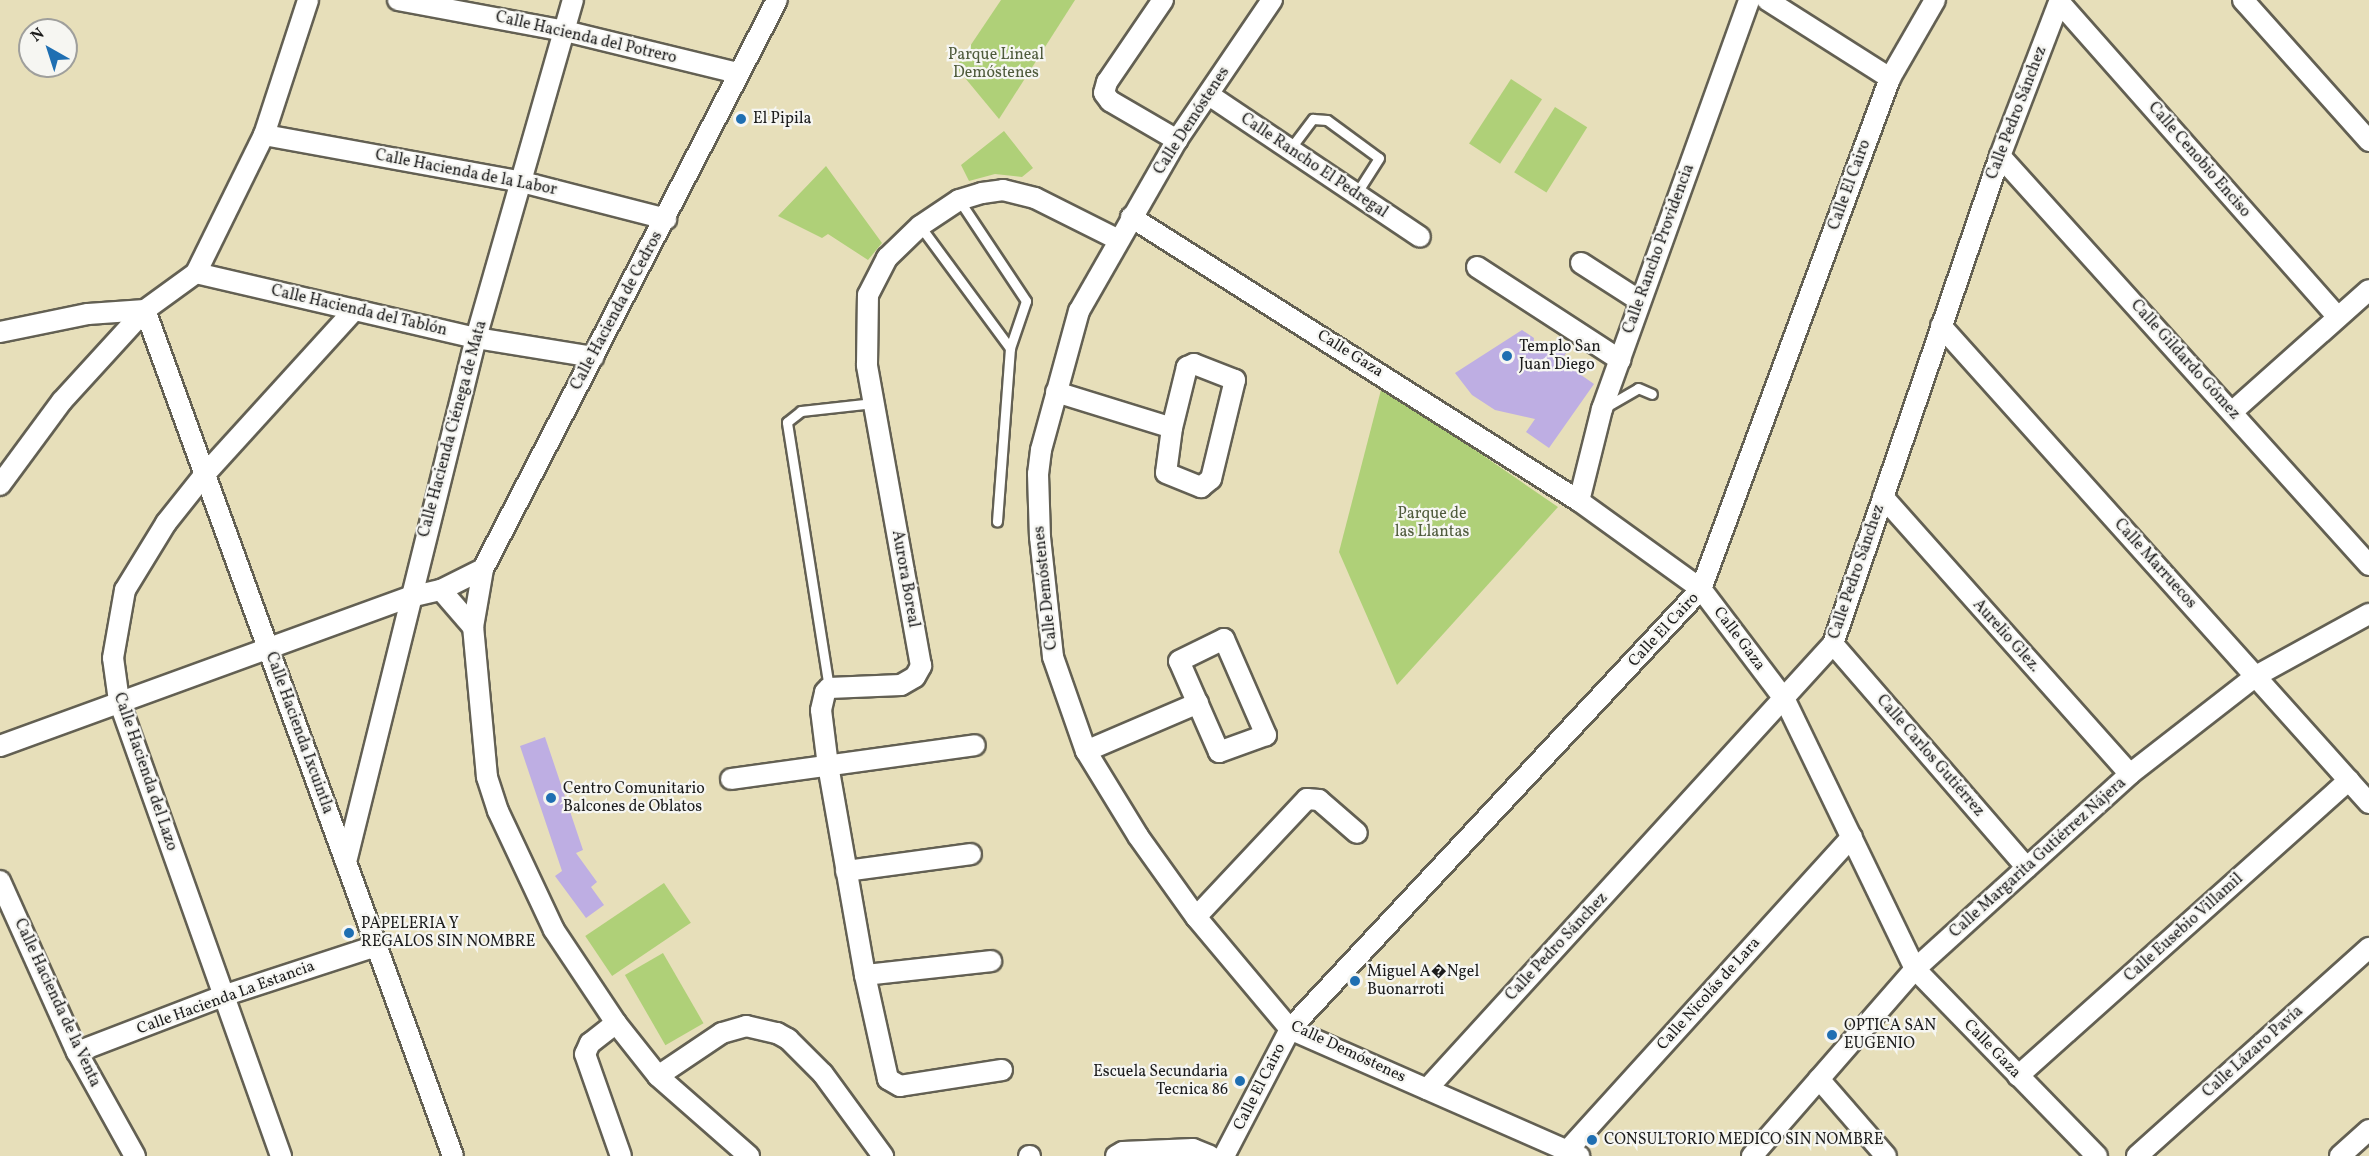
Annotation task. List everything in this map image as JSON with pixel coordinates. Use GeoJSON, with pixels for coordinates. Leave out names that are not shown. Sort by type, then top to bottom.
{"type":"FeatureCollection","features":[{"type":"Feature","properties":{"kind":"street"},"geometry":{"type":"LineString","coordinates":[[0,485],[62,401],[145,310],[196,273],[264,135],[308,0]]}},
{"type":"Feature","properties":{"kind":"street","name":"Calle Hacienda del Potrero"},"geometry":{"type":"LineString","coordinates":[[398,0],[565,31],[737,73]]}},
{"type":"Feature","properties":{"kind":"street","name":"Calle Hacienda Ciénega de Mata"},"geometry":{"type":"LineString","coordinates":[[346,862],[476,338],[573,0]]}},
{"type":"Feature","properties":{"kind":"street","name":"Calle Hacienda de Cedros"},"geometry":{"type":"LineString","coordinates":[[749,1156],[658,1076],[616,1023],[554,930],[498,811],[483,759],[473,627],[483,569],[666,219],[737,73],[777,0]]}},
{"type":"Feature","properties":{"kind":"street"},"geometry":{"type":"LineString","coordinates":[[1163,0],[1107,82],[1104,93],[1110,101],[1177,140]]}},
{"type":"Feature","properties":{"kind":"street","name":"Calle Demóstenes"},"geometry":{"type":"LineString","coordinates":[[1272,0],[1177,140],[1079,311],[1056,392],[1038,474],[1040,537],[1053,657],[1086,751],[1138,836],[1196,917],[1290,1029],[1573,1153]]}},
{"type":"Feature","properties":{"kind":"street","name":"Calle Rancho Providencia"},"geometry":{"type":"LineString","coordinates":[[1579,501],[1602,409],[1749,0]]}},
{"type":"Feature","properties":{"kind":"street"},"geometry":{"type":"LineString","coordinates":[[1767,0],[1890,78]]}},
{"type":"Feature","properties":{"kind":"street","name":"Calle El Cairo"},"geometry":{"type":"LineString","coordinates":[[1224,1156],[1290,1029],[1701,589],[1890,78],[1935,0]]}},
{"type":"Feature","properties":{"kind":"street"},"geometry":{"type":"LineString","coordinates":[[2243,0],[2369,141]]}},
{"type":"Feature","properties":{"kind":"street","name":"Calle Pedro Sánchez"},"geometry":{"type":"LineString","coordinates":[[1427,1089],[1785,700],[1833,644],[2000,156],[2060,1]]}},
{"type":"Feature","properties":{"kind":"street","name":"Calle Cenobio Enciso"},"geometry":{"type":"LineString","coordinates":[[2060,1],[2338,317]]}},
{"type":"Feature","properties":{"kind":"street","name":"Calle Rancho El Pedregal"},"geometry":{"type":"LineString","coordinates":[[1209,94],[1420,237]]}},
{"type":"Feature","properties":{"kind":"street","name":"Calle Hacienda de la Labor"},"geometry":{"type":"LineString","coordinates":[[264,135],[522,182],[666,219]]}},
{"type":"Feature","properties":{"kind":"street","name":"Calle Gildardo Gómez"},"geometry":{"type":"LineString","coordinates":[[2000,156],[2369,565]]}},
{"type":"Feature","properties":{"kind":"street","name":"Aurora Boreal"},"geometry":{"type":"LineString","coordinates":[[829,688],[901,685],[915,677],[921,666],[865,352],[868,295],[887,258],[920,226],[959,200],[992,190],[1016,192],[1065,211],[1119,240]]}},
{"type":"Feature","properties":{"kind":"street","name":"Calle Gaza"},"geometry":{"type":"LineString","coordinates":[[1131,217],[1579,501],[1701,589],[1785,700],[1915,969],[2097,1156]]}},
{"type":"Feature","properties":{"kind":"street"},"geometry":{"type":"LineString","coordinates":[[1581,263],[1640,302]]}},
{"type":"Feature","properties":{"kind":"street"},"geometry":{"type":"LineString","coordinates":[[1477,267],[1620,360]]}},
{"type":"Feature","properties":{"kind":"street","name":"Calle Hacienda del Tablón"},"geometry":{"type":"LineString","coordinates":[[196,273],[476,338],[593,357]]}},
{"type":"Feature","properties":{"kind":"street"},"geometry":{"type":"LineString","coordinates":[[2232,412],[2369,290]]}},
{"type":"Feature","properties":{"kind":"street"},"geometry":{"type":"LineString","coordinates":[[0,333],[88,314],[145,310]]}},
{"type":"Feature","properties":{"kind":"street","name":"Calle Hacienda Ixcuintla"},"geometry":{"type":"LineString","coordinates":[[145,310],[453,1156]]}},
{"type":"Feature","properties":{"kind":"street","name":"Calle Hacienda del Lazo"},"geometry":{"type":"LineString","coordinates":[[281,1156],[119,701],[112,658],[125,590],[160,531],[205,474],[354,310]]}},
{"type":"Feature","properties":{"kind":"street","name":"Calle Marruecos"},"geometry":{"type":"LineString","coordinates":[[1941,326],[2369,803]]}},
{"type":"Feature","properties":{"kind":"street"},"geometry":{"type":"LineString","coordinates":[[1194,364],[1235,380],[1211,479],[1204,486],[1167,474],[1172,428],[1187,367],[1194,364]]}},
{"type":"Feature","properties":{"kind":"street"},"geometry":{"type":"LineString","coordinates":[[1056,392],[1172,428]]}},
{"type":"Feature","properties":{"kind":"street","name":"Aurelio Glez."},"geometry":{"type":"LineString","coordinates":[[1883,497],[2130,774]]}},
{"type":"Feature","properties":{"kind":"street"},"geometry":{"type":"LineString","coordinates":[[0,746],[410,597],[441,590],[483,569]]}},
{"type":"Feature","properties":{"kind":"street"},"geometry":{"type":"LineString","coordinates":[[441,590],[473,627]]}},
{"type":"Feature","properties":{"kind":"street","name":"Calle Margarita Gutiérrez Nájera"},"geometry":{"type":"LineString","coordinates":[[1752,1156],[1915,969],[2130,774],[2256,676],[2369,614]]}},
{"type":"Feature","properties":{"kind":"street"},"geometry":{"type":"LineString","coordinates":[[1224,639],[1266,735],[1219,752],[1198,703],[1179,661],[1224,639]]}},
{"type":"Feature","properties":{"kind":"street","name":"Calle Carlos Gutiérrez"},"geometry":{"type":"LineString","coordinates":[[1833,644],[2027,868]]}},
{"type":"Feature","properties":{"kind":"street"},"geometry":{"type":"LineString","coordinates":[[829,688],[820,704],[828,766],[865,975],[891,1083],[900,1086],[1002,1070]]}},
{"type":"Feature","properties":{"kind":"street"},"geometry":{"type":"LineString","coordinates":[[1086,751],[1198,703]]}},
{"type":"Feature","properties":{"kind":"street"},"geometry":{"type":"LineString","coordinates":[[731,779],[975,746]]}},
{"type":"Feature","properties":{"kind":"street","name":"Calle Eusebio Villamil"},"geometry":{"type":"LineString","coordinates":[[2019,1076],[2349,780]]}},
{"type":"Feature","properties":{"kind":"street"},"geometry":{"type":"LineString","coordinates":[[1196,917],[1311,798],[1319,800],[1357,833]]}},
{"type":"Feature","properties":{"kind":"street","name":"Calle Nicolás de Lara"},"geometry":{"type":"LineString","coordinates":[[1573,1153],[1852,837]]}},
{"type":"Feature","properties":{"kind":"street"},"geometry":{"type":"LineString","coordinates":[[846,871],[971,855]]}},
{"type":"Feature","properties":{"kind":"street","name":"Calle Hacienda de la Venta"},"geometry":{"type":"LineString","coordinates":[[0,881],[77,1052],[135,1156]]}},
{"type":"Feature","properties":{"kind":"street","name":"Calle Hacienda La Estancia"},"geometry":{"type":"LineString","coordinates":[[77,1052],[223,996],[376,946]]}},
{"type":"Feature","properties":{"kind":"street","name":"Calle Lázaro Pavía"},"geometry":{"type":"LineString","coordinates":[[2137,1156],[2369,948]]}},
{"type":"Feature","properties":{"kind":"street"},"geometry":{"type":"LineString","coordinates":[[865,975],[991,961]]}},
{"type":"Feature","properties":{"kind":"street"},"geometry":{"type":"LineString","coordinates":[[616,1023],[590,1043],[585,1054],[621,1156]]}},
{"type":"Feature","properties":{"kind":"street"},"geometry":{"type":"LineString","coordinates":[[658,1076],[722,1033],[746,1026],[777,1033],[788,1039],[823,1074],[883,1156]]}},
{"type":"Feature","properties":{"kind":"street"},"geometry":{"type":"LineString","coordinates":[[1819,1079],[1886,1156]]}},
{"type":"Feature","properties":{"kind":"street"},"geometry":{"type":"LineString","coordinates":[[2340,1156],[2369,1130]]}},
{"type":"Feature","properties":{"kind":"street"},"geometry":{"type":"LineString","coordinates":[[1116,1156],[1123,1152],[1193,1149],[1210,1156]]}},
{"type":"Feature","properties":{"kind":"lane"},"geometry":{"type":"LineString","coordinates":[[1290,149],[1312,119],[1327,120],[1379,158],[1356,194]]}},
{"type":"Feature","properties":{"kind":"lane"},"geometry":{"type":"LineString","coordinates":[[959,200],[1026,301],[1010,348],[997,522]]}},
{"type":"Feature","properties":{"kind":"lane"},"geometry":{"type":"LineString","coordinates":[[920,226],[1010,348]]}},
{"type":"Feature","properties":{"kind":"lane"},"geometry":{"type":"LineString","coordinates":[[1602,409],[1638,388],[1652,394]]}},
{"type":"Feature","properties":{"kind":"lane"},"geometry":{"type":"LineString","coordinates":[[829,688],[787,422],[801,411],[874,403]]}},
{"type":"Feature","properties":{"kind":"green space","name":"Parque Lineal Demóstenes"},"geometry":{"type":"Polygon","coordinates":[[[1001,0],[1075,0],[999,119],[956,67],[1001,0]]]}},
{"type":"Feature","properties":{"kind":"green space"},"geometry":{"type":"Polygon","coordinates":[[[1511,79],[1542,99],[1500,164],[1469,144],[1511,79]]]}},
{"type":"Feature","properties":{"kind":"green space"},"geometry":{"type":"Polygon","coordinates":[[[1555,107],[1587,127],[1546,192],[1514,172],[1555,107]]]}},
{"type":"Feature","properties":{"kind":"green space"},"geometry":{"type":"Polygon","coordinates":[[[1004,131],[1033,168],[1022,177],[995,174],[969,181],[961,165],[1004,131]]]}},
{"type":"Feature","properties":{"kind":"green space"},"geometry":{"type":"Polygon","coordinates":[[[826,166],[882,243],[868,260],[828,234],[822,238],[778,216],[826,166]]]}},
{"type":"Feature","properties":{"kind":"green space","name":"Parque de las Llantas"},"geometry":{"type":"Polygon","coordinates":[[[1382,386],[1558,507],[1397,685],[1339,552],[1382,386]]]}},
{"type":"Feature","properties":{"kind":"green space"},"geometry":{"type":"Polygon","coordinates":[[[664,883],[691,923],[612,976],[585,936],[664,883]]]}},
{"type":"Feature","properties":{"kind":"green space"},"geometry":{"type":"Polygon","coordinates":[[[663,953],[704,1023],[665,1045],[625,975],[663,953]]]}},
{"type":"Feature","properties":{"kind":"building"},"geometry":{"type":"Polygon","coordinates":[[[1522,330],[1534,338],[1533,346],[1568,350],[1561,361],[1594,384],[1549,448],[1526,432],[1535,419],[1495,410],[1472,395],[1455,373],[1522,330]]]}},
{"type":"Feature","properties":{"kind":"building","name":"Centro Comunitario Balcones de Oblatos"},"geometry":{"type":"Polygon","coordinates":[[[545,737],[583,850],[576,853],[597,882],[591,887],[604,905],[586,918],[555,876],[562,871],[520,746],[545,737]]]}},
{"type":"Feature","properties":{"kind":"place","name":"El Pipila"},"geometry":{"type":"Point","coordinates":[741,119]}},
{"type":"Feature","properties":{"kind":"place","name":"Templo San Juan Diego"},"geometry":{"type":"Point","coordinates":[1507,356]}},
{"type":"Feature","properties":{"kind":"place","name":"Centro Comunitario Balcones de Oblatos"},"geometry":{"type":"Point","coordinates":[551,798]}},
{"type":"Feature","properties":{"kind":"place","name":"PAPELERIA Y REGALOS SIN NOMBRE"},"geometry":{"type":"Point","coordinates":[349,933]}},
{"type":"Feature","properties":{"kind":"place","name":"Miguel A�Ngel Buonarroti"},"geometry":{"type":"Point","coordinates":[1355,981]}},
{"type":"Feature","properties":{"kind":"place","name":"OPTICA SAN EUGENIO"},"geometry":{"type":"Point","coordinates":[1832,1035]}},
{"type":"Feature","properties":{"kind":"place","name":"Escuela Secundaria Tecnica 86"},"geometry":{"type":"Point","coordinates":[1240,1081]}},
{"type":"Feature","properties":{"kind":"place","name":"CONSULTORIO MEDICO SIN NOMBRE"},"geometry":{"type":"Point","coordinates":[1592,1140]}}]}
